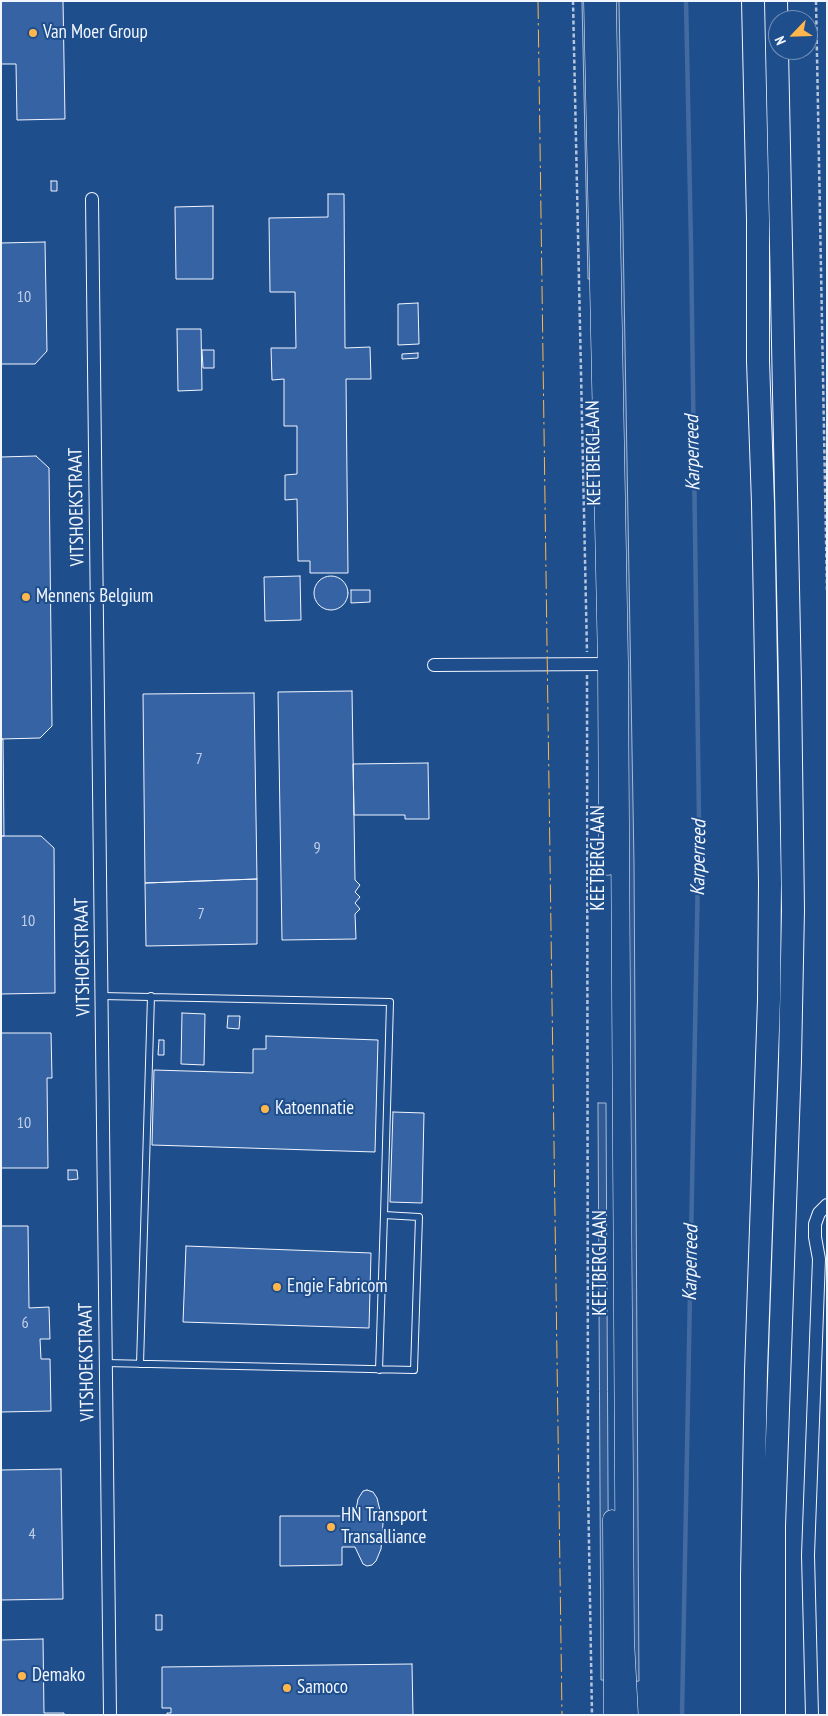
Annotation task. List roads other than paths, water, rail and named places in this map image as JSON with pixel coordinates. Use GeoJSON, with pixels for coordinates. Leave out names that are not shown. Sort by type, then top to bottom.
{"type":"FeatureCollection","features":[{"type":"Feature","properties":{"kind":"highway"},"geometry":{"type":"LineString","coordinates":[[752,1715],[752,1556],[756,1371],[769,1000],[770,893],[758,361],[758,220],[753,1]]}},
{"type":"Feature","properties":{"kind":"highway"},"geometry":{"type":"LineString","coordinates":[[774,1715],[774,1526],[790,1060],[792,910],[790,684],[776,1]]}},
{"type":"Feature","properties":{"kind":"main road","name":"KEETBERGLAAN"},"geometry":{"type":"LineString","coordinates":[[593,1],[607,664],[612,1715]]}},
{"type":"Feature","properties":{"kind":"main road","name":"KEETBERGLAAN"},"geometry":{"type":"LineString","coordinates":[[607,1],[619,653],[625,1611],[629,1715]]}},
{"type":"Feature","properties":{"kind":"street","name":"VITSHOEKSTRAAT"},"geometry":{"type":"LineString","coordinates":[[92,199],[110,1715]]}},
{"type":"Feature","properties":{"kind":"street"},"geometry":{"type":"LineString","coordinates":[[434,665],[607,664]]}},
{"type":"Feature","properties":{"kind":"street"},"geometry":{"type":"LineString","coordinates":[[812,1715],[808,1555],[819,1259],[815,1224],[819,1213],[827,1205]]}},
{"type":"Feature","properties":{"kind":"lane"},"geometry":{"type":"LineString","coordinates":[[102,996],[390,1002],[379,1370]]}},
{"type":"Feature","properties":{"kind":"lane"},"geometry":{"type":"LineString","coordinates":[[140,1364],[151,996]]}},
{"type":"Feature","properties":{"kind":"lane"},"geometry":{"type":"LineString","coordinates":[[106,1364],[414,1370],[419,1217],[384,1216]]}},
{"type":"Feature","properties":{"kind":"waterway","name":"Karperreed"},"geometry":{"type":"LineString","coordinates":[[682,1715],[699,819],[686,1]]}},
{"type":"Feature","properties":{"kind":"place","name":"Van Moer Group"},"geometry":{"type":"Point","coordinates":[33,33]}},
{"type":"Feature","properties":{"kind":"place","name":"Mennens Belgium"},"geometry":{"type":"Point","coordinates":[26,597]}},
{"type":"Feature","properties":{"kind":"place","name":"Katoennatie"},"geometry":{"type":"Point","coordinates":[265,1109]}},
{"type":"Feature","properties":{"kind":"place","name":"Engie Fabricom"},"geometry":{"type":"Point","coordinates":[277,1287]}},
{"type":"Feature","properties":{"kind":"place","name":"HN Transport Transalliance"},"geometry":{"type":"Point","coordinates":[331,1527]}},
{"type":"Feature","properties":{"kind":"place","name":"Demako"},"geometry":{"type":"Point","coordinates":[22,1676]}},
{"type":"Feature","properties":{"kind":"place","name":"Samoco"},"geometry":{"type":"Point","coordinates":[287,1688]}}]}
